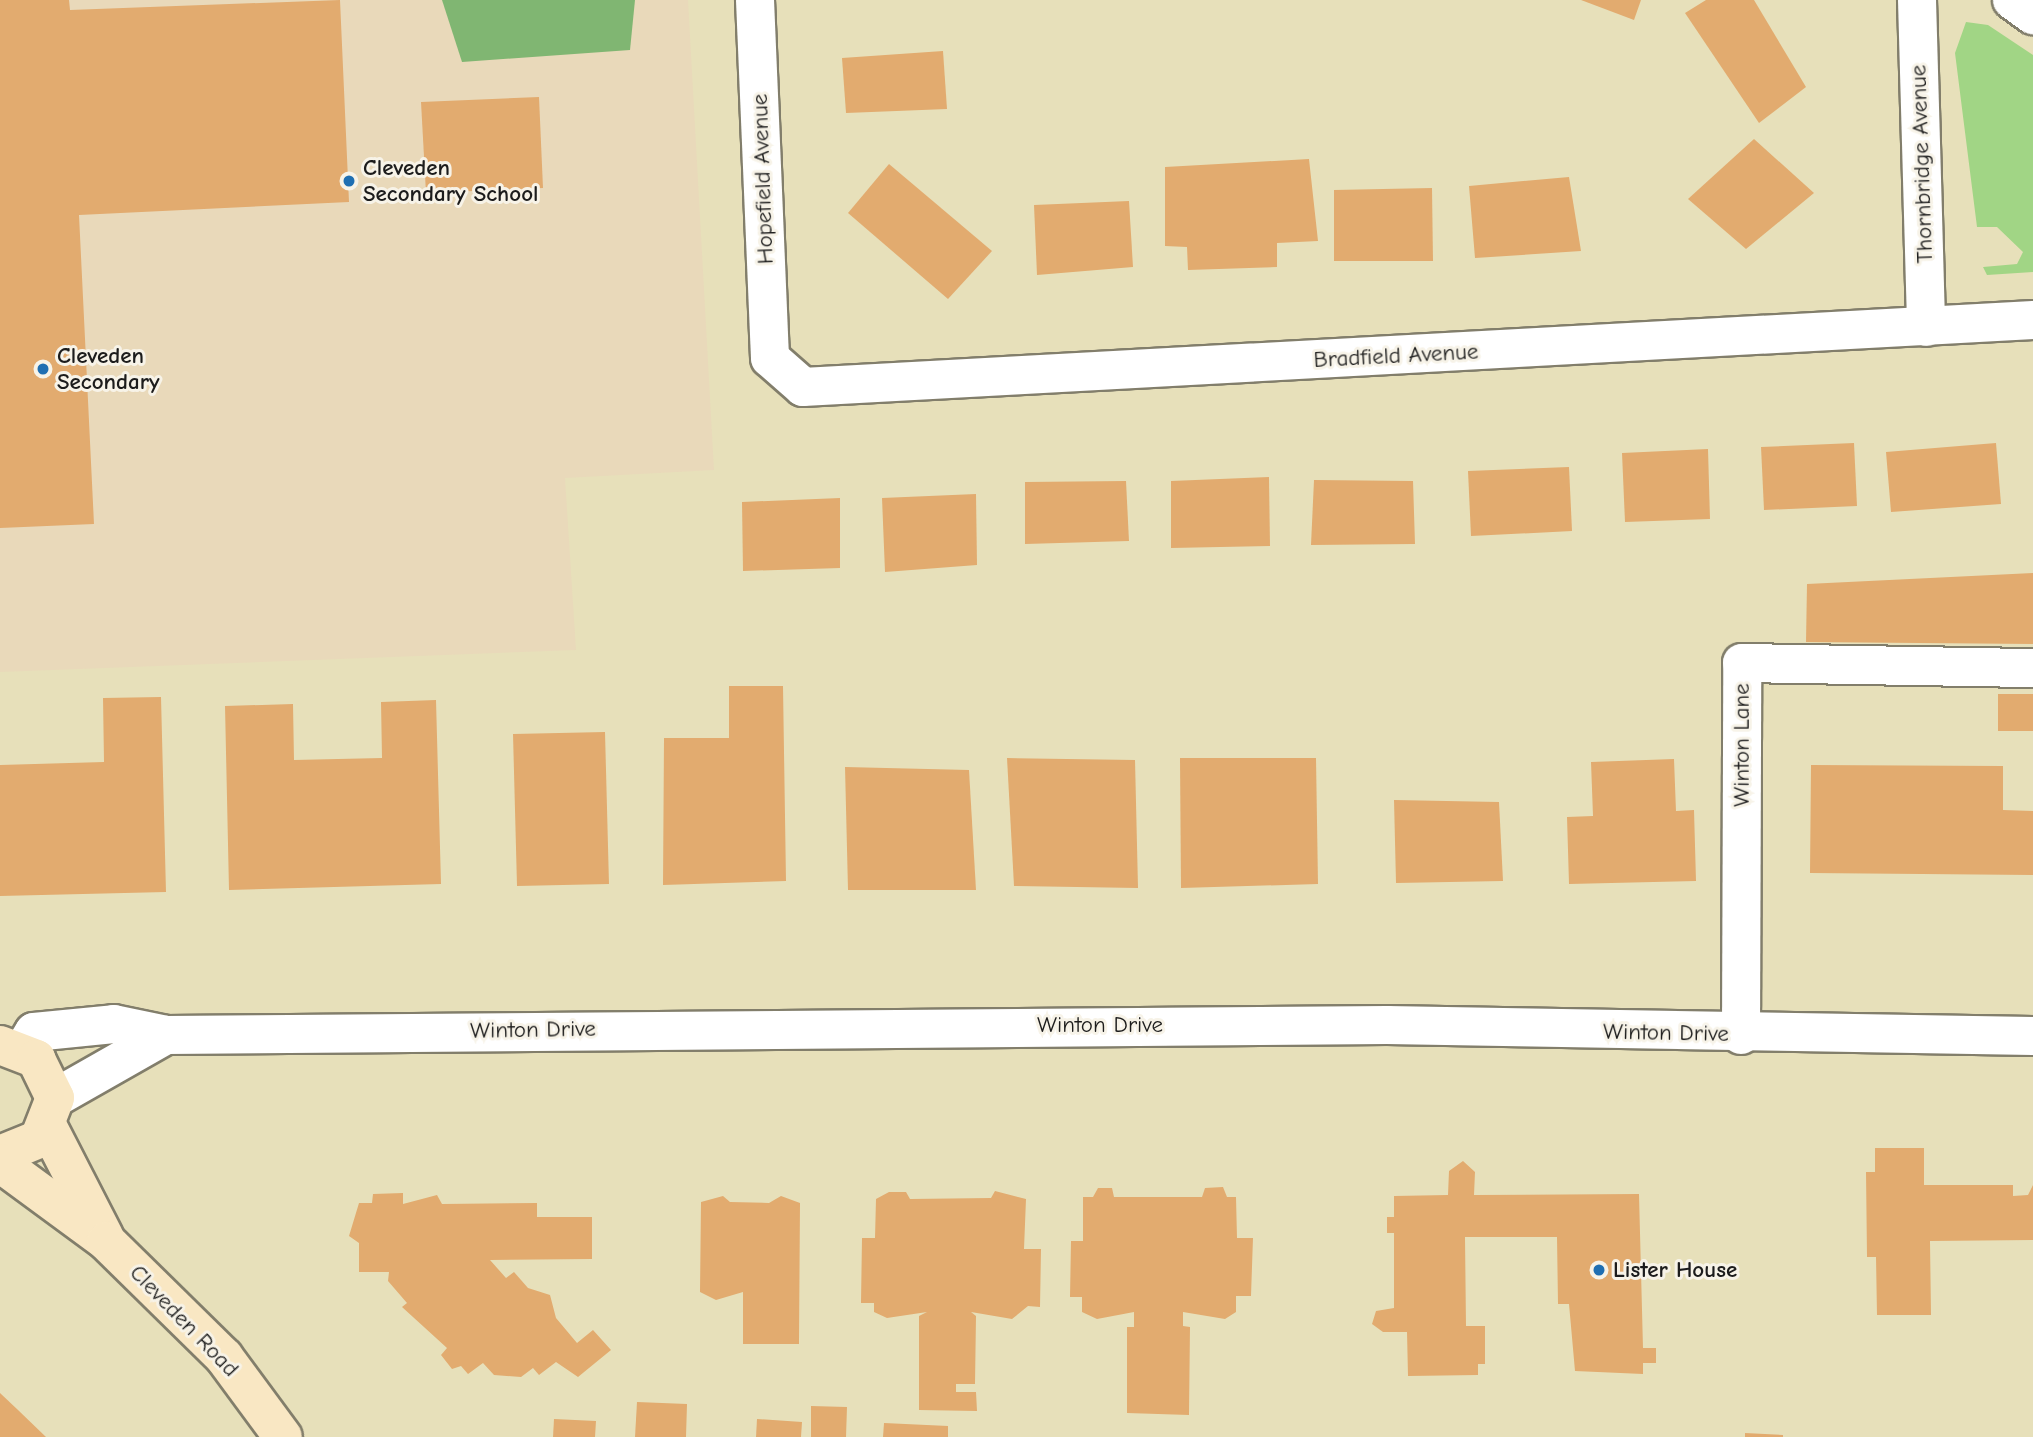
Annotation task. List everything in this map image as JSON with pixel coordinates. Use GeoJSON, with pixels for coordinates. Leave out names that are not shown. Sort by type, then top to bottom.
{"type":"FeatureCollection","features":[{"type":"Feature","properties":{"kind":"street","name":"Hopefield Avenue"},"geometry":{"type":"LineString","coordinates":[[755,0],[770,358]]}},
{"type":"Feature","properties":{"kind":"street","name":"Thornbridge Avenue"},"geometry":{"type":"LineString","coordinates":[[1917,0],[1926,327]]}},
{"type":"Feature","properties":{"kind":"street"},"geometry":{"type":"LineString","coordinates":[[2012,0],[2033,15]]}},
{"type":"Feature","properties":{"kind":"street","name":"Bradfield Avenue"},"geometry":{"type":"LineString","coordinates":[[770,358],[803,387],[2033,320]]}},
{"type":"Feature","properties":{"kind":"street","name":"Winton Lane"},"geometry":{"type":"LineString","coordinates":[[1741,1035],[1742,663],[2033,668]]}},
{"type":"Feature","properties":{"kind":"street","name":"Winton Drive"},"geometry":{"type":"LineString","coordinates":[[12,1047],[34,1032],[114,1024],[166,1035],[1387,1025],[1741,1035],[2033,1035]]}},
{"type":"Feature","properties":{"kind":"street","name":"Winton Drive"},"geometry":{"type":"LineString","coordinates":[[51,1113],[166,1035]]}},
{"type":"Feature","properties":{"kind":"street","name":"Cleveden Road"},"geometry":{"type":"LineString","coordinates":[[12,1047],[46,1070],[51,1113],[106,1241]]}},
{"type":"Feature","properties":{"kind":"street"},"geometry":{"type":"LineString","coordinates":[[0,1155],[27,1148],[51,1113]]}},
{"type":"Feature","properties":{"kind":"street","name":"Cleveden Road"},"geometry":{"type":"LineString","coordinates":[[0,1163],[106,1241],[224,1357],[283,1437]]}},
{"type":"Feature","properties":{"kind":"shaded area","name":"Cleveden Secondary School"},"geometry":{"type":"Polygon","coordinates":[[[0,0],[688,0],[714,470],[565,478],[576,650],[0,672],[0,0]]]}},
{"type":"Feature","properties":{"kind":"green space"},"geometry":{"type":"Polygon","coordinates":[[[442,0],[635,0],[630,50],[462,62],[442,0]]]}},
{"type":"Feature","properties":{"kind":"green space"},"geometry":{"type":"Polygon","coordinates":[[[1966,22],[1988,25],[2033,55],[2033,272],[1987,275],[1983,267],[2017,264],[2023,252],[1997,227],[1977,227],[1955,53],[1966,22]]]}},
{"type":"Feature","properties":{"kind":"building","name":"Cleveden Secondary"},"geometry":{"type":"Polygon","coordinates":[[[0,0],[69,0],[70,10],[340,0],[349,202],[79,215],[94,524],[0,528],[0,0]]]}},
{"type":"Feature","properties":{"kind":"building"},"geometry":{"type":"Polygon","coordinates":[[[1581,0],[1641,0],[1634,20],[1581,0]]]}},
{"type":"Feature","properties":{"kind":"building"},"geometry":{"type":"Polygon","coordinates":[[[1706,0],[1754,0],[1806,87],[1759,123],[1685,13],[1706,0]]]}},
{"type":"Feature","properties":{"kind":"building"},"geometry":{"type":"Polygon","coordinates":[[[943,51],[947,109],[846,113],[842,58],[943,51]]]}},
{"type":"Feature","properties":{"kind":"building"},"geometry":{"type":"Polygon","coordinates":[[[539,97],[543,188],[426,193],[421,102],[539,97]]]}},
{"type":"Feature","properties":{"kind":"building"},"geometry":{"type":"Polygon","coordinates":[[[1754,139],[1814,193],[1746,249],[1688,199],[1754,139]]]}},
{"type":"Feature","properties":{"kind":"building"},"geometry":{"type":"Polygon","coordinates":[[[1309,159],[1318,241],[1277,243],[1277,267],[1188,270],[1187,247],[1165,246],[1165,167],[1309,159]]]}},
{"type":"Feature","properties":{"kind":"building"},"geometry":{"type":"Polygon","coordinates":[[[889,164],[992,251],[948,299],[848,213],[889,164]]]}},
{"type":"Feature","properties":{"kind":"building"},"geometry":{"type":"Polygon","coordinates":[[[1569,177],[1581,251],[1475,258],[1469,186],[1569,177]]]}},
{"type":"Feature","properties":{"kind":"building"},"geometry":{"type":"Polygon","coordinates":[[[1432,188],[1433,261],[1334,261],[1334,190],[1432,188]]]}},
{"type":"Feature","properties":{"kind":"building"},"geometry":{"type":"Polygon","coordinates":[[[1129,201],[1133,267],[1037,275],[1034,205],[1129,201]]]}},
{"type":"Feature","properties":{"kind":"building"},"geometry":{"type":"Polygon","coordinates":[[[1854,443],[1857,506],[1764,510],[1761,447],[1854,443]]]}},
{"type":"Feature","properties":{"kind":"building"},"geometry":{"type":"Polygon","coordinates":[[[1996,443],[2001,504],[1891,512],[1886,452],[1996,443]]]}},
{"type":"Feature","properties":{"kind":"building"},"geometry":{"type":"Polygon","coordinates":[[[1708,449],[1710,519],[1625,522],[1622,453],[1708,449]]]}},
{"type":"Feature","properties":{"kind":"building"},"geometry":{"type":"Polygon","coordinates":[[[1569,467],[1572,531],[1471,536],[1468,471],[1569,467]]]}},
{"type":"Feature","properties":{"kind":"building"},"geometry":{"type":"Polygon","coordinates":[[[1269,477],[1270,546],[1171,548],[1171,481],[1269,477]]]}},
{"type":"Feature","properties":{"kind":"building"},"geometry":{"type":"Polygon","coordinates":[[[1314,480],[1413,481],[1415,544],[1311,545],[1314,480]]]}},
{"type":"Feature","properties":{"kind":"building"},"geometry":{"type":"Polygon","coordinates":[[[1126,481],[1129,541],[1025,544],[1025,482],[1126,481]]]}},
{"type":"Feature","properties":{"kind":"building"},"geometry":{"type":"Polygon","coordinates":[[[976,494],[977,565],[885,572],[882,498],[976,494]]]}},
{"type":"Feature","properties":{"kind":"building"},"geometry":{"type":"Polygon","coordinates":[[[840,498],[840,568],[743,571],[742,502],[840,498]]]}},
{"type":"Feature","properties":{"kind":"building"},"geometry":{"type":"Polygon","coordinates":[[[2033,573],[2033,644],[1806,642],[1807,584],[2033,573]]]}},
{"type":"Feature","properties":{"kind":"building"},"geometry":{"type":"Polygon","coordinates":[[[729,686],[783,686],[786,881],[663,885],[664,738],[729,738],[729,686]]]}},
{"type":"Feature","properties":{"kind":"building"},"geometry":{"type":"Polygon","coordinates":[[[1998,694],[2033,694],[2033,731],[1998,731],[1998,694]]]}},
{"type":"Feature","properties":{"kind":"building"},"geometry":{"type":"Polygon","coordinates":[[[161,697],[166,892],[0,896],[0,765],[104,762],[103,698],[161,697]]]}},
{"type":"Feature","properties":{"kind":"building"},"geometry":{"type":"Polygon","coordinates":[[[436,700],[441,884],[229,890],[225,706],[293,704],[294,760],[382,758],[381,702],[436,700]]]}},
{"type":"Feature","properties":{"kind":"building"},"geometry":{"type":"Polygon","coordinates":[[[605,732],[609,884],[517,886],[513,734],[605,732]]]}},
{"type":"Feature","properties":{"kind":"building"},"geometry":{"type":"Polygon","coordinates":[[[1007,758],[1135,760],[1138,888],[1014,886],[1007,758]]]}},
{"type":"Feature","properties":{"kind":"building"},"geometry":{"type":"Polygon","coordinates":[[[1180,758],[1316,758],[1318,884],[1181,888],[1180,758]]]}},
{"type":"Feature","properties":{"kind":"building"},"geometry":{"type":"Polygon","coordinates":[[[1674,759],[1676,811],[1694,810],[1696,881],[1569,884],[1567,817],[1593,816],[1591,762],[1674,759]]]}},
{"type":"Feature","properties":{"kind":"building"},"geometry":{"type":"Polygon","coordinates":[[[1811,765],[2003,766],[2003,810],[2033,811],[2033,875],[1810,873],[1811,765]]]}},
{"type":"Feature","properties":{"kind":"building"},"geometry":{"type":"Polygon","coordinates":[[[845,767],[969,770],[976,890],[848,890],[845,767]]]}},
{"type":"Feature","properties":{"kind":"building"},"geometry":{"type":"Polygon","coordinates":[[[1394,800],[1499,802],[1503,881],[1396,883],[1394,800]]]}},
{"type":"Feature","properties":{"kind":"building"},"geometry":{"type":"Polygon","coordinates":[[[1875,1148],[1924,1148],[1924,1185],[2013,1185],[2013,1196],[2028,1195],[2033,1185],[2033,1240],[1930,1241],[1931,1315],[1877,1315],[1876,1257],[1867,1257],[1866,1172],[1875,1172],[1875,1148]]]}},
{"type":"Feature","properties":{"kind":"building","name":"Lister House"},"geometry":{"type":"Polygon","coordinates":[[[1463,1161],[1475,1172],[1474,1195],[1639,1194],[1643,1348],[1656,1348],[1656,1363],[1643,1363],[1643,1374],[1575,1371],[1569,1304],[1558,1304],[1557,1237],[1465,1237],[1466,1326],[1485,1326],[1485,1364],[1478,1364],[1478,1375],[1408,1376],[1407,1332],[1383,1332],[1372,1324],[1376,1311],[1394,1308],[1394,1233],[1387,1233],[1387,1217],[1394,1217],[1394,1196],[1448,1195],[1449,1171],[1463,1161]]]}},
{"type":"Feature","properties":{"kind":"building"},"geometry":{"type":"Polygon","coordinates":[[[1223,1187],[1227,1197],[1236,1197],[1237,1238],[1253,1238],[1251,1296],[1236,1296],[1236,1312],[1225,1319],[1183,1312],[1183,1326],[1190,1327],[1189,1415],[1127,1413],[1127,1327],[1134,1327],[1134,1312],[1097,1319],[1082,1312],[1082,1297],[1070,1297],[1071,1241],[1083,1241],[1083,1197],[1093,1197],[1098,1188],[1112,1188],[1114,1197],[1202,1197],[1205,1188],[1223,1187]]]}},
{"type":"Feature","properties":{"kind":"building"},"geometry":{"type":"Polygon","coordinates":[[[995,1191],[1026,1199],[1024,1249],[1041,1249],[1040,1307],[1028,1306],[1012,1319],[971,1312],[976,1316],[975,1384],[956,1384],[956,1392],[976,1392],[977,1411],[919,1410],[919,1316],[927,1312],[887,1318],[874,1312],[874,1303],[861,1303],[862,1238],[875,1238],[876,1199],[889,1192],[906,1192],[910,1199],[991,1198],[995,1191]]]}},
{"type":"Feature","properties":{"kind":"building"},"geometry":{"type":"Polygon","coordinates":[[[403,1193],[403,1204],[437,1195],[442,1204],[537,1203],[537,1217],[592,1217],[592,1259],[490,1260],[506,1278],[514,1272],[528,1288],[550,1295],[556,1318],[577,1343],[593,1330],[611,1350],[578,1377],[556,1362],[539,1375],[533,1368],[521,1377],[494,1375],[483,1363],[468,1374],[461,1366],[452,1369],[441,1355],[447,1348],[402,1307],[407,1303],[388,1281],[389,1272],[359,1272],[359,1243],[349,1236],[359,1203],[372,1203],[373,1194],[403,1193]]]}},
{"type":"Feature","properties":{"kind":"building"},"geometry":{"type":"Polygon","coordinates":[[[723,1196],[730,1202],[769,1203],[781,1196],[800,1203],[799,1344],[743,1344],[743,1292],[716,1300],[700,1292],[701,1202],[723,1196]]]}},
{"type":"Feature","properties":{"kind":"building"},"geometry":{"type":"Polygon","coordinates":[[[0,1393],[18,1410],[46,1437],[0,1437],[0,1393]]]}},
{"type":"Feature","properties":{"kind":"building"},"geometry":{"type":"Polygon","coordinates":[[[637,1402],[687,1404],[686,1437],[635,1437],[637,1402]]]}},
{"type":"Feature","properties":{"kind":"building"},"geometry":{"type":"Polygon","coordinates":[[[811,1406],[847,1407],[846,1437],[811,1437],[811,1406]]]}},
{"type":"Feature","properties":{"kind":"building"},"geometry":{"type":"Polygon","coordinates":[[[554,1419],[596,1421],[595,1437],[553,1437],[554,1419]]]}},
{"type":"Feature","properties":{"kind":"building"},"geometry":{"type":"Polygon","coordinates":[[[757,1419],[802,1422],[801,1437],[756,1437],[757,1419]]]}},
{"type":"Feature","properties":{"kind":"building"},"geometry":{"type":"Polygon","coordinates":[[[884,1423],[948,1426],[948,1437],[883,1437],[884,1423]]]}},
{"type":"Feature","properties":{"kind":"building"},"geometry":{"type":"Polygon","coordinates":[[[1745,1433],[1783,1435],[1783,1437],[1745,1437],[1745,1433]]]}},
{"type":"Feature","properties":{"kind":"place","name":"Cleveden Secondary School"},"geometry":{"type":"Point","coordinates":[349,181]}},
{"type":"Feature","properties":{"kind":"place","name":"Cleveden Secondary"},"geometry":{"type":"Point","coordinates":[43,369]}},
{"type":"Feature","properties":{"kind":"place","name":"Lister House"},"geometry":{"type":"Point","coordinates":[1599,1270]}}]}
